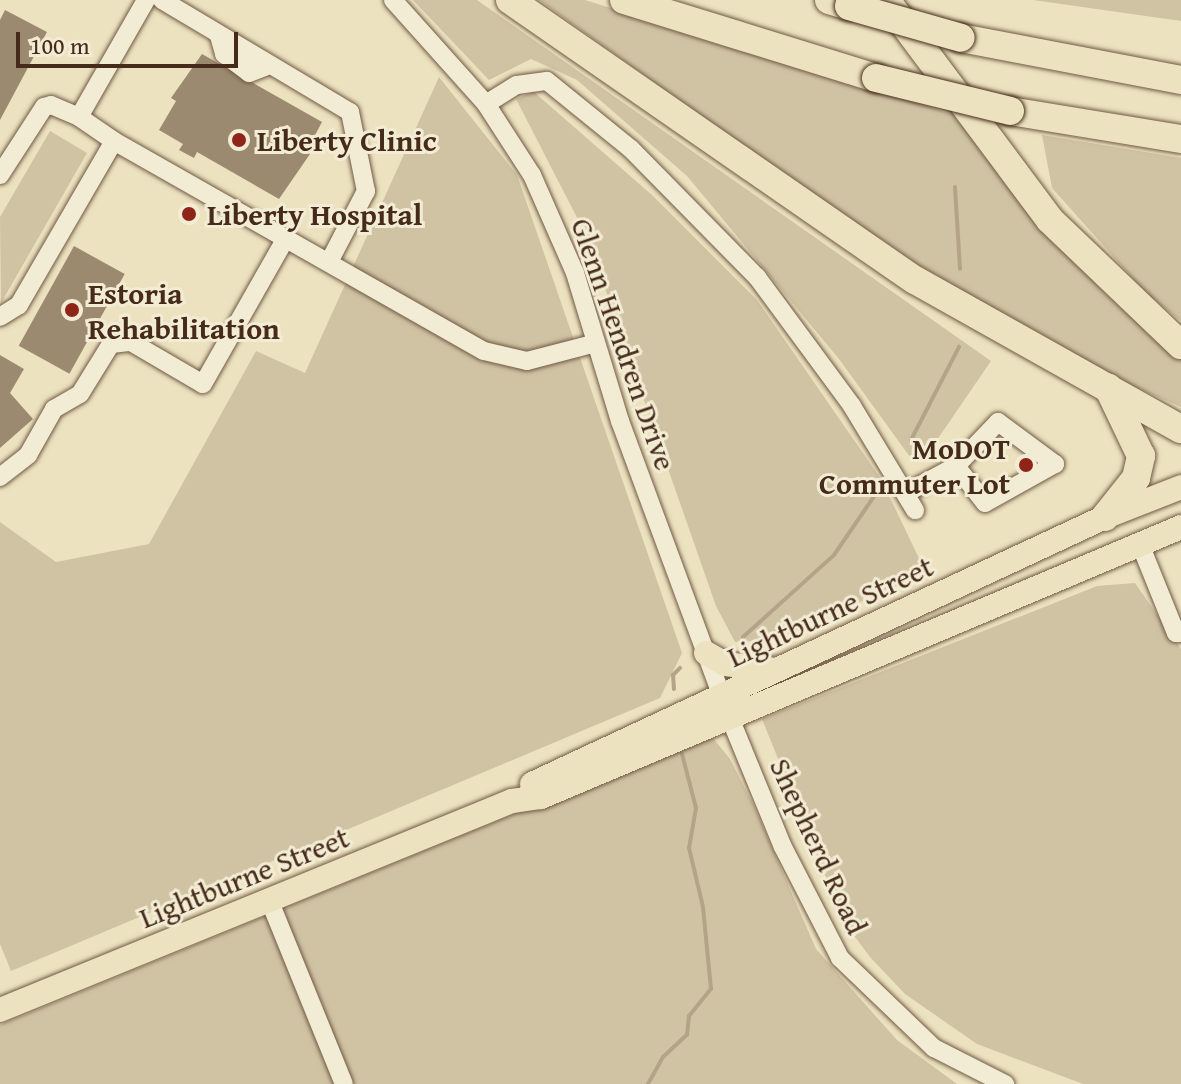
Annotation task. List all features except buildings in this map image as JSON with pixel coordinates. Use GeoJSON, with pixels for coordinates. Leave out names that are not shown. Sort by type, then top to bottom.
{"type":"FeatureCollection","features":[{"type":"Feature","properties":{"kind":"highway"},"geometry":{"type":"LineString","coordinates":[[510,0],[915,280],[1175,423]]}},
{"type":"Feature","properties":{"kind":"highway"},"geometry":{"type":"LineString","coordinates":[[624,0],[876,78],[1010,111],[1181,139]]}},
{"type":"Feature","properties":{"kind":"highway"},"geometry":{"type":"LineString","coordinates":[[886,0],[1050,220],[1181,345]]}},
{"type":"Feature","properties":{"kind":"highway"},"geometry":{"type":"LineString","coordinates":[[839,3],[961,38],[1181,80]]}},
{"type":"Feature","properties":{"kind":"highway"},"geometry":{"type":"LineString","coordinates":[[1105,517],[1136,478],[1141,456],[1107,386]]}},
{"type":"Feature","properties":{"kind":"main road","name":"Lightburne Street"},"geometry":{"type":"LineString","coordinates":[[726,707],[779,670],[1105,517],[1181,487]]}},
{"type":"Feature","properties":{"kind":"main road","name":"Lightburne Street"},"geometry":{"type":"LineString","coordinates":[[0,1010],[512,801],[535,782],[1181,527]]}},
{"type":"Feature","properties":{"kind":"main road"},"geometry":{"type":"LineString","coordinates":[[706,653],[725,664],[779,670]]}},
{"type":"Feature","properties":{"kind":"street"},"geometry":{"type":"LineString","coordinates":[[79,117],[146,0]]}},
{"type":"Feature","properties":{"kind":"street"},"geometry":{"type":"LineString","coordinates":[[162,0],[350,112],[366,191],[329,262]]}},
{"type":"Feature","properties":{"kind":"street","name":"Glenn Hendren Drive"},"geometry":{"type":"LineString","coordinates":[[393,0],[486,104],[549,211],[575,273],[655,520],[726,707]]}},
{"type":"Feature","properties":{"kind":"street"},"geometry":{"type":"LineString","coordinates":[[486,104],[531,79],[547,81],[631,149],[757,277],[852,406],[915,510]]}},
{"type":"Feature","properties":{"kind":"street"},"geometry":{"type":"LineString","coordinates":[[0,175],[44,107],[51,105],[79,117],[114,141],[484,351],[527,361],[596,343]]}},
{"type":"Feature","properties":{"kind":"street"},"geometry":{"type":"LineString","coordinates":[[0,317],[19,305],[114,141]]}},
{"type":"Feature","properties":{"kind":"street"},"geometry":{"type":"LineString","coordinates":[[0,477],[28,455],[54,409],[80,394],[111,344],[131,342],[203,384],[286,238]]}},
{"type":"Feature","properties":{"kind":"street"},"geometry":{"type":"LineString","coordinates":[[906,493],[956,466],[998,422],[1055,464],[985,503],[956,466]]}},
{"type":"Feature","properties":{"kind":"street"},"geometry":{"type":"LineString","coordinates":[[1140,544],[1176,633],[1181,633]]}},
{"type":"Feature","properties":{"kind":"street","name":"Shepherd Road"},"geometry":{"type":"LineString","coordinates":[[726,707],[783,847],[840,958],[934,1048],[1005,1084]]}},
{"type":"Feature","properties":{"kind":"street"},"geometry":{"type":"LineString","coordinates":[[270,902],[344,1084]]}},
{"type":"Feature","properties":{"kind":"shaded area"},"geometry":{"type":"Polygon","coordinates":[[[413,0],[477,0],[991,361],[928,453],[910,457],[839,359],[687,176],[577,80],[531,59],[489,80],[413,0]]]}},
{"type":"Feature","properties":{"kind":"shaded area"},"geometry":{"type":"Polygon","coordinates":[[[539,0],[585,0],[954,115],[1024,207],[1106,294],[1181,354],[1181,407],[1121,381],[959,291],[854,225],[539,0]]]}},
{"type":"Feature","properties":{"kind":"shaded area"},"geometry":{"type":"Polygon","coordinates":[[[1033,0],[1181,0],[1181,21],[1033,0]]]}},
{"type":"Feature","properties":{"kind":"shaded area"},"geometry":{"type":"Polygon","coordinates":[[[439,77],[517,175],[682,653],[660,698],[11,971],[0,944],[0,522],[56,562],[149,544],[256,351],[305,373],[439,77]]]}},
{"type":"Feature","properties":{"kind":"shaded area"},"geometry":{"type":"Polygon","coordinates":[[[534,92],[652,195],[757,300],[881,479],[926,573],[774,640],[735,642],[716,606],[587,237],[516,99],[534,92]]]}},
{"type":"Feature","properties":{"kind":"shaded area"},"geometry":{"type":"Polygon","coordinates":[[[50,131],[87,153],[1,303],[0,217],[50,131]]]}},
{"type":"Feature","properties":{"kind":"shaded area"},"geometry":{"type":"Polygon","coordinates":[[[1042,135],[1181,158],[1181,321],[1145,292],[1052,188],[1042,135]]]}},
{"type":"Feature","properties":{"kind":"shaded area"},"geometry":{"type":"Polygon","coordinates":[[[1135,583],[1181,649],[1181,1084],[1083,1084],[977,1044],[905,994],[870,957],[844,922],[762,719],[1097,586],[1135,583]]]}},
{"type":"Feature","properties":{"kind":"shaded area"},"geometry":{"type":"Polygon","coordinates":[[[713,738],[730,759],[754,806],[816,949],[897,1040],[957,1084],[0,1084],[0,1025],[687,743],[713,738]]]}},
{"type":"Feature","properties":{"kind":"waterway"},"geometry":{"type":"LineString","coordinates":[[955,187],[960,269]]}},
{"type":"Feature","properties":{"kind":"waterway"},"geometry":{"type":"LineString","coordinates":[[911,440],[959,347]]}},
{"type":"Feature","properties":{"kind":"waterway"},"geometry":{"type":"LineString","coordinates":[[743,637],[834,555],[875,495]]}},
{"type":"Feature","properties":{"kind":"waterway"},"geometry":{"type":"LineString","coordinates":[[674,689],[673,675],[680,668]]}},
{"type":"Feature","properties":{"kind":"waterway"},"geometry":{"type":"LineString","coordinates":[[648,1084],[663,1057],[687,1035],[689,1016],[711,989],[703,907],[689,848],[696,808],[682,754]]}},
{"type":"Feature","properties":{"kind":"place","name":"Liberty Clinic"},"geometry":{"type":"Point","coordinates":[239,140]}},
{"type":"Feature","properties":{"kind":"place","name":"Liberty Hospital"},"geometry":{"type":"Point","coordinates":[189,214]}},
{"type":"Feature","properties":{"kind":"place","name":"Estoria Rehabilitation"},"geometry":{"type":"Point","coordinates":[72,310]}},
{"type":"Feature","properties":{"kind":"place","name":"MoDOT Commuter Lot"},"geometry":{"type":"Point","coordinates":[1026,465]}}]}
